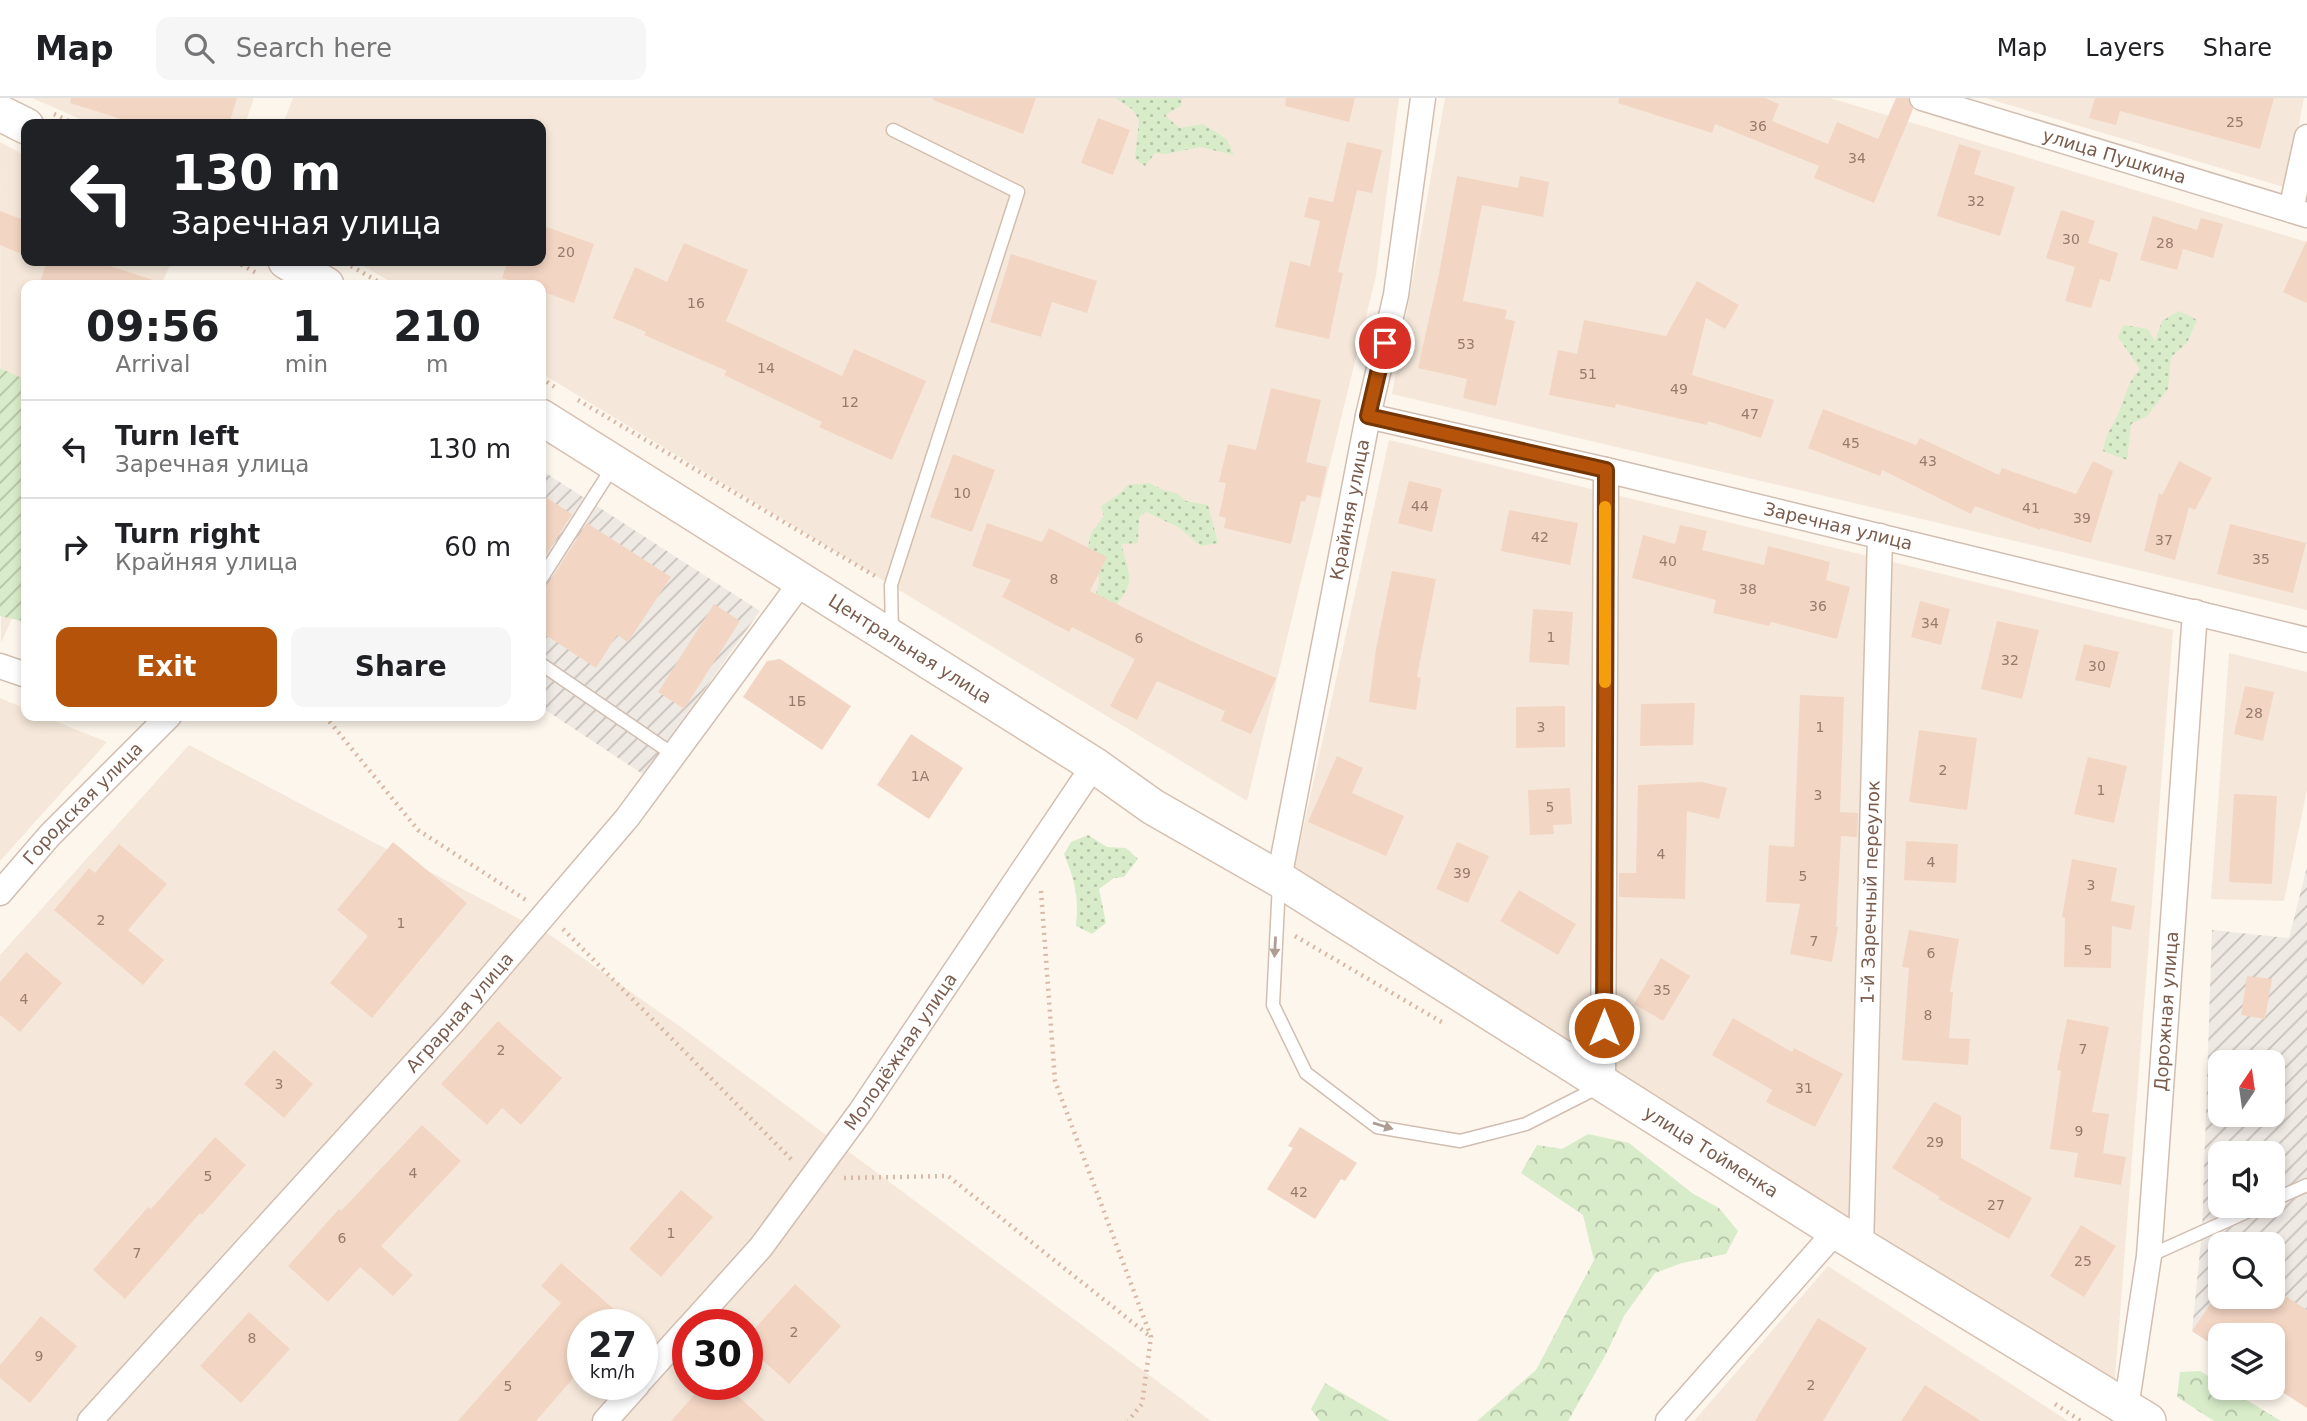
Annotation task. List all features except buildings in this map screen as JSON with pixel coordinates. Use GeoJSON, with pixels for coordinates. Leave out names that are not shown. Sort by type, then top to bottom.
{"type":"FeatureCollection","features":[{"type":"Feature","properties":{"kind":"street","name":"Крайняя улица"},"geometry":{"type":"LineString","coordinates":[[1279,879],[1368,416],[1396,295],[1423,98]]}},
{"type":"Feature","properties":{"kind":"street","name":"улица Пушкина"},"geometry":{"type":"LineString","coordinates":[[1922,98],[2299,212]]}},
{"type":"Feature","properties":{"kind":"street"},"geometry":{"type":"LineString","coordinates":[[0,113],[21,124]]}},
{"type":"Feature","properties":{"kind":"street"},"geometry":{"type":"LineString","coordinates":[[2299,212],[2307,137]]}},
{"type":"Feature","properties":{"kind":"street"},"geometry":{"type":"LineString","coordinates":[[294,266],[318,280]]}},
{"type":"Feature","properties":{"kind":"street","name":"Заречная улица"},"geometry":{"type":"LineString","coordinates":[[1368,416],[1606,470],[2307,640]]}},
{"type":"Feature","properties":{"kind":"street","name":"Центральная улица"},"geometry":{"type":"LineString","coordinates":[[546,420],[1094,765],[1153,807],[1279,879]]}},
{"type":"Feature","properties":{"kind":"street"},"geometry":{"type":"LineString","coordinates":[[1603,1084],[1606,470]]}},
{"type":"Feature","properties":{"kind":"street","name":"1-й Заречный переулок"},"geometry":{"type":"LineString","coordinates":[[1848,1239],[1880,536]]}},
{"type":"Feature","properties":{"kind":"street","name":"Аграрная улица"},"geometry":{"type":"LineString","coordinates":[[90,1421],[451,1024],[628,818],[802,581]]}},
{"type":"Feature","properties":{"kind":"street","name":"Дорожная улица"},"geometry":{"type":"LineString","coordinates":[[2137,1414],[2195,612]]}},
{"type":"Feature","properties":{"kind":"street"},"geometry":{"type":"LineString","coordinates":[[0,666],[21,673]]}},
{"type":"Feature","properties":{"kind":"street","name":"Городская улица"},"geometry":{"type":"LineString","coordinates":[[0,893],[50,835],[157,721]]}},
{"type":"Feature","properties":{"kind":"street","name":"Молодёжная улица"},"geometry":{"type":"LineString","coordinates":[[704,1309],[761,1247],[861,1111],[1094,765]]}},
{"type":"Feature","properties":{"kind":"street","name":"улица Тойменка"},"geometry":{"type":"LineString","coordinates":[[1279,879],[1848,1239],[2137,1414]]}},
{"type":"Feature","properties":{"kind":"street"},"geometry":{"type":"LineString","coordinates":[[1668,1421],[1848,1239]]}},
{"type":"Feature","properties":{"kind":"street","name":"Молодёжная улица"},"geometry":{"type":"LineString","coordinates":[[658,1361],[672,1345]]}},
{"type":"Feature","properties":{"kind":"street"},"geometry":{"type":"LineString","coordinates":[[605,1421],[624,1400]]}},
{"type":"Feature","properties":{"kind":"lane"},"geometry":{"type":"LineString","coordinates":[[892,638],[891,585],[1018,192],[893,130]]}},
{"type":"Feature","properties":{"kind":"lane"},"geometry":{"type":"LineString","coordinates":[[546,571],[615,464]]}},
{"type":"Feature","properties":{"kind":"lane"},"geometry":{"type":"LineString","coordinates":[[546,667],[674,755]]}},
{"type":"Feature","properties":{"kind":"lane"},"geometry":{"type":"LineString","coordinates":[[1279,879],[1273,1005],[1307,1073],[1377,1127],[1460,1141],[1526,1124],[1603,1084]]}},
{"type":"Feature","properties":{"kind":"lane"},"geometry":{"type":"LineString","coordinates":[[2285,1195],[2307,1185]]}},
{"type":"Feature","properties":{"kind":"lane"},"geometry":{"type":"LineString","coordinates":[[2149,1256],[2233,1218]]}},
{"type":"Feature","properties":{"kind":"path"},"geometry":{"type":"LineString","coordinates":[[351,266],[375,280]]}},
{"type":"Feature","properties":{"kind":"path"},"geometry":{"type":"LineString","coordinates":[[546,381],[564,392]]}},
{"type":"Feature","properties":{"kind":"path"},"geometry":{"type":"LineString","coordinates":[[576,399],[891,585]]}},
{"type":"Feature","properties":{"kind":"path"},"geometry":{"type":"LineString","coordinates":[[329,721],[418,830],[546,913],[811,1179],[948,1176],[1151,1337]]}},
{"type":"Feature","properties":{"kind":"path"},"geometry":{"type":"LineString","coordinates":[[1038,848],[1055,1081],[1151,1337],[1142,1405],[1128,1421]]}},
{"type":"Feature","properties":{"kind":"shaded area"},"geometry":{"type":"Polygon","coordinates":[[[32,98],[254,98],[247,119],[80,119],[32,98]]]}},
{"type":"Feature","properties":{"kind":"shaded area"},"geometry":{"type":"Polygon","coordinates":[[[293,98],[1399,98],[1376,276],[1247,801],[546,376],[546,280],[387,280],[364,266],[546,266],[546,119],[285,119],[293,98]]]}},
{"type":"Feature","properties":{"kind":"shaded area"},"geometry":{"type":"Polygon","coordinates":[[[1445,98],[1830,98],[2307,242],[2307,610],[1392,394],[1445,98]]]}},
{"type":"Feature","properties":{"kind":"shaded area"},"geometry":{"type":"Polygon","coordinates":[[[1986,98],[2304,98],[2287,188],[1986,98]]]}},
{"type":"Feature","properties":{"kind":"shaded area"},"geometry":{"type":"Polygon","coordinates":[[[0,142],[21,153],[21,266],[170,266],[163,280],[21,280],[21,598],[1,643],[0,142]]]}},
{"type":"Feature","properties":{"kind":"shaded area"},"geometry":{"type":"Polygon","coordinates":[[[1389,440],[2173,630],[2114,1392],[1291,883],[1389,440]]]}},
{"type":"Feature","properties":{"kind":"shaded area"},"geometry":{"type":"Polygon","coordinates":[[[546,473],[760,611],[644,775],[546,710],[546,473]]]}},
{"type":"Feature","properties":{"kind":"shaded area"},"geometry":{"type":"Polygon","coordinates":[[[2229,653],[2307,672],[2307,790],[2284,901],[2211,899],[2229,653]]]}},
{"type":"Feature","properties":{"kind":"shaded area"},"geometry":{"type":"Polygon","coordinates":[[[0,698],[21,707],[21,721],[54,721],[107,742],[0,861],[0,698]]]}},
{"type":"Feature","properties":{"kind":"shaded area"},"geometry":{"type":"Polygon","coordinates":[[[189,745],[550,935],[685,1030],[1211,1421],[0,1421],[0,955],[189,745]]]}},
{"type":"Feature","properties":{"kind":"shaded area"},"geometry":{"type":"Polygon","coordinates":[[[2307,867],[2307,1408],[2285,1361],[2285,1323],[2208,1323],[2208,1341],[2192,1331],[2202,1231],[2208,1050],[2208,1127],[2286,1127],[2286,1050],[2208,1050],[2212,930],[2289,938],[2307,867]]]}},
{"type":"Feature","properties":{"kind":"shaded area"},"geometry":{"type":"Polygon","coordinates":[[[1828,1266],[2068,1421],[1694,1421],[1828,1266]]]}},
{"type":"Feature","properties":{"kind":"green space"},"geometry":{"type":"Polygon","coordinates":[[[1115,98],[1182,98],[1181,106],[1165,115],[1179,128],[1203,124],[1227,139],[1234,155],[1200,147],[1166,154],[1155,153],[1145,166],[1135,159],[1139,120],[1132,109],[1115,98]]]}},
{"type":"Feature","properties":{"kind":"green space"},"geometry":{"type":"Polygon","coordinates":[[[2179,311],[2197,320],[2187,343],[2171,357],[2168,389],[2147,416],[2131,424],[2127,460],[2103,451],[2130,384],[2140,369],[2118,337],[2124,325],[2148,329],[2155,341],[2162,321],[2179,311]]]}},
{"type":"Feature","properties":{"kind":"green space"},"geometry":{"type":"Polygon","coordinates":[[[0,368],[21,378],[21,621],[0,616],[0,368]]]}},
{"type":"Feature","properties":{"kind":"green space"},"geometry":{"type":"Polygon","coordinates":[[[1149,483],[1176,493],[1186,501],[1208,505],[1218,543],[1201,546],[1178,527],[1146,512],[1139,517],[1138,543],[1121,544],[1128,568],[1129,584],[1104,617],[1090,605],[1099,584],[1096,566],[1087,552],[1091,533],[1104,516],[1101,506],[1128,485],[1149,483]]]}},
{"type":"Feature","properties":{"kind":"green space"},"geometry":{"type":"Polygon","coordinates":[[[1088,835],[1107,847],[1126,848],[1138,859],[1124,877],[1114,878],[1099,889],[1106,923],[1092,934],[1076,926],[1075,889],[1064,854],[1071,842],[1088,835]]]}},
{"type":"Feature","properties":{"kind":"green space"},"geometry":{"type":"Polygon","coordinates":[[[1588,1134],[1629,1143],[1692,1193],[1719,1208],[1738,1231],[1726,1254],[1682,1263],[1655,1273],[1624,1316],[1568,1421],[1477,1421],[1536,1370],[1594,1260],[1583,1215],[1521,1173],[1537,1145],[1562,1149],[1588,1134]]]}},
{"type":"Feature","properties":{"kind":"green space"},"geometry":{"type":"Polygon","coordinates":[[[2200,1371],[2208,1376],[2208,1400],[2247,1400],[2281,1421],[2214,1421],[2177,1397],[2180,1372],[2200,1371]]]}},
{"type":"Feature","properties":{"kind":"green space"},"geometry":{"type":"Polygon","coordinates":[[[1325,1383],[1390,1421],[1320,1421],[1311,1409],[1325,1383]]]}},
{"type":"Feature","properties":{"kind":"slow traffic"},"geometry":{"type":"LineString","coordinates":[[1605,507],[1605,682]]}},
{"type":"Feature","properties":{"kind":"route"},"geometry":{"type":"LineString","coordinates":[[1385,343],[1368,416],[1606,470],[1604,1028]]}}]}
